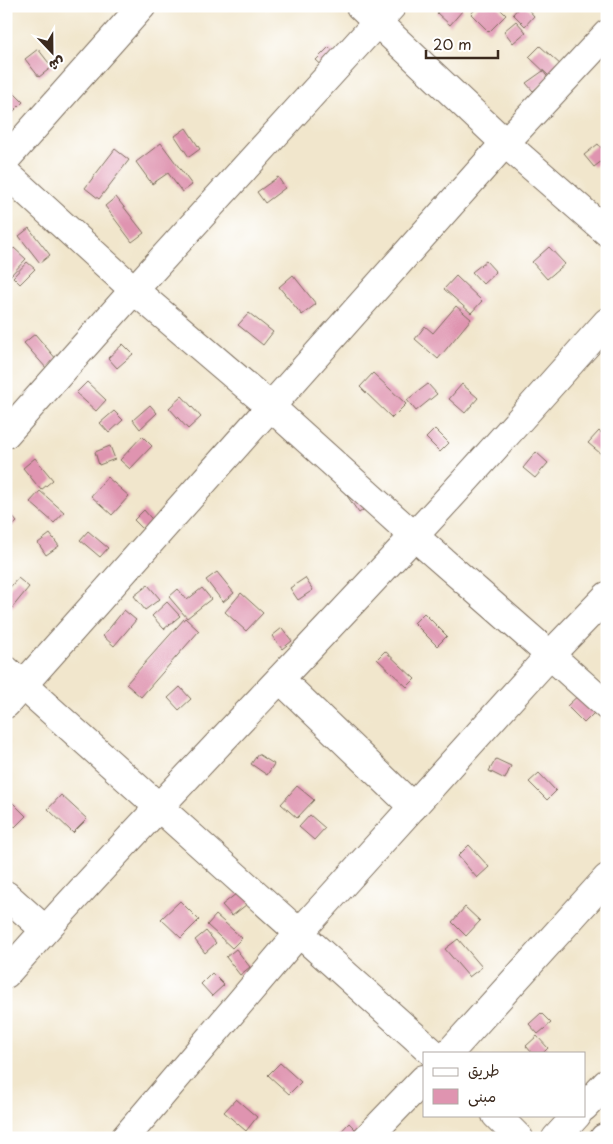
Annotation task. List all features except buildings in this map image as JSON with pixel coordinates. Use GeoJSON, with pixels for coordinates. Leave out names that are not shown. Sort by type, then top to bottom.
{"type":"FeatureCollection","features":[{"type":"Feature","properties":{"kind":"street"},"geometry":{"type":"LineString","coordinates":[[6,159],[142,6]]}},
{"type":"Feature","properties":{"kind":"street"},"geometry":{"type":"LineString","coordinates":[[6,434],[377,12],[505,143],[607,232]]}},
{"type":"Feature","properties":{"kind":"street"},"geometry":{"type":"LineString","coordinates":[[432,1052],[159,807],[12,686],[271,406],[505,143],[607,34]]}},
{"type":"Feature","properties":{"kind":"street"},"geometry":{"type":"LineString","coordinates":[[6,173],[134,290],[271,406],[414,536],[607,706]]}},
{"type":"Feature","properties":{"kind":"street"},"geometry":{"type":"LineString","coordinates":[[6,974],[159,807],[414,536],[607,322]]}},
{"type":"Feature","properties":{"kind":"street"},"geometry":{"type":"LineString","coordinates":[[125,1138],[299,933],[550,655],[607,596]]}},
{"type":"Feature","properties":{"kind":"street"},"geometry":{"type":"LineString","coordinates":[[280,679],[413,807]]}},
{"type":"Feature","properties":{"kind":"street"},"geometry":{"type":"LineString","coordinates":[[450,1052],[607,878]]}},
{"type":"Feature","properties":{"kind":"street"},"geometry":{"type":"LineString","coordinates":[[6,895],[45,930]]}},
{"type":"Feature","properties":{"kind":"street"},"geometry":{"type":"LineString","coordinates":[[367,1138],[423,1080]]}},
{"type":"Feature","properties":{"kind":"street"},"geometry":{"type":"LineString","coordinates":[[586,1105],[607,1083]]}},
{"type":"Feature","properties":{"kind":"street"},"geometry":{"type":"LineString","coordinates":[[497,1116],[519,1138]]}},
{"type":"Feature","properties":{"kind":"street"},"geometry":{"type":"LineString","coordinates":[[556,1138],[576,1116]]}}]}
